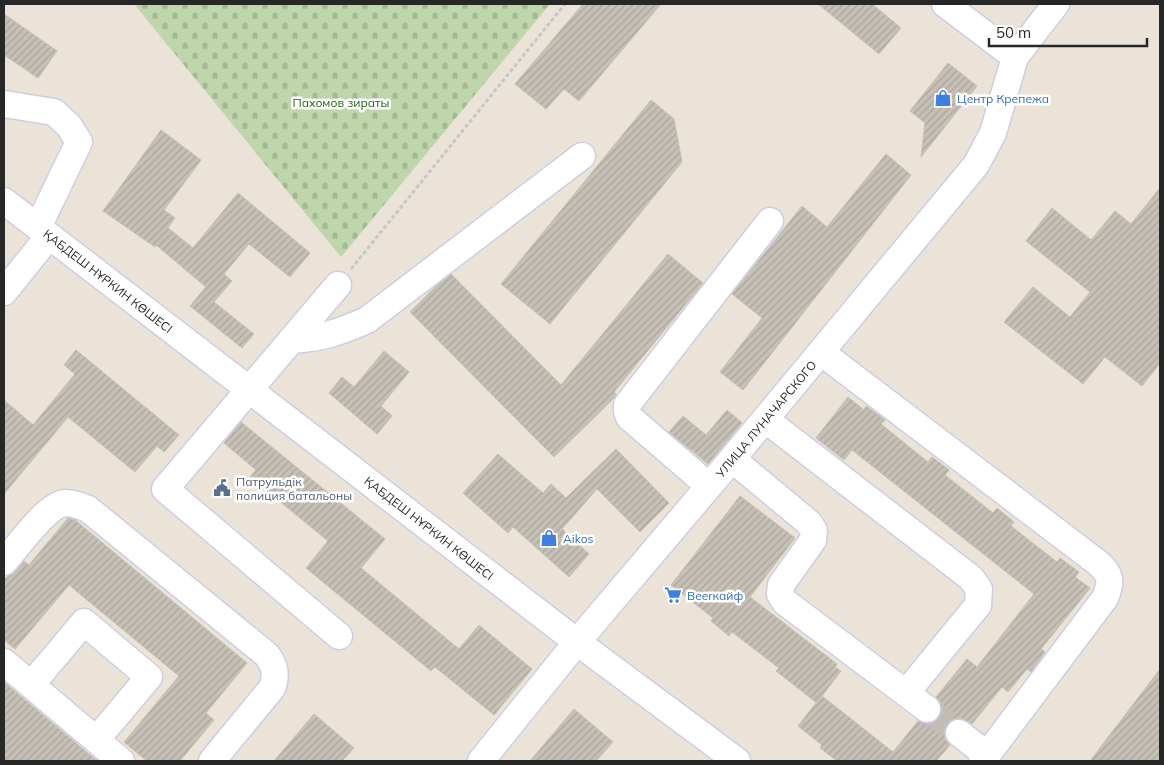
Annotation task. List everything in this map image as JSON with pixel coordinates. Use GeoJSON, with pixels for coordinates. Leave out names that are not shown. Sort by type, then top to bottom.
{"type":"FeatureCollection","features":[{"type":"Feature","properties":{"kind":"street"},"geometry":{"type":"LineString","coordinates":[[945,4],[1015,56],[1056,4]]}},
{"type":"Feature","properties":{"kind":"street","name":"УЛИЦА ЛУНАЧАРСКОГО"},"geometry":{"type":"LineString","coordinates":[[481,761],[577,642],[766,420],[976,165],[993,133],[1015,56]]}},
{"type":"Feature","properties":{"kind":"street"},"geometry":{"type":"LineString","coordinates":[[4,104],[54,112],[69,126],[79,142],[43,232],[4,292]]}},
{"type":"Feature","properties":{"kind":"street"},"geometry":{"type":"LineString","coordinates":[[291,340],[314,339],[335,334],[367,320],[582,156]]}},
{"type":"Feature","properties":{"kind":"street","name":"ҚАБДЕШ НҰРКИН КӨШЕСІ"},"geometry":{"type":"LineString","coordinates":[[4,201],[577,642],[737,761]]}},
{"type":"Feature","properties":{"kind":"street"},"geometry":{"type":"LineString","coordinates":[[709,486],[630,417],[627,405],[770,221]]}},
{"type":"Feature","properties":{"kind":"street"},"geometry":{"type":"LineString","coordinates":[[338,285],[165,489],[339,636]]}},
{"type":"Feature","properties":{"kind":"street"},"geometry":{"type":"LineString","coordinates":[[822,352],[1098,563],[1106,570],[1110,578],[1110,588],[1105,598],[985,758],[959,733]]}},
{"type":"Feature","properties":{"kind":"street"},"geometry":{"type":"LineString","coordinates":[[766,420],[971,578],[979,589],[978,605],[906,693]]}},
{"type":"Feature","properties":{"kind":"street"},"geometry":{"type":"LineString","coordinates":[[732,460],[809,523],[814,531],[813,540],[781,586],[780,594],[785,602],[927,709]]}},
{"type":"Feature","properties":{"kind":"street"},"geometry":{"type":"LineString","coordinates":[[4,562],[50,510],[65,504],[78,504],[88,509],[267,655],[274,666],[275,680],[272,688],[212,761]]}},
{"type":"Feature","properties":{"kind":"street"},"geometry":{"type":"LineString","coordinates":[[31,685],[84,622],[149,677],[96,740]]}},
{"type":"Feature","properties":{"kind":"street"},"geometry":{"type":"LineString","coordinates":[[4,662],[121,761]]}},
{"type":"Feature","properties":{"kind":"path"},"geometry":{"type":"LineString","coordinates":[[338,285],[565,4]]}},
{"type":"Feature","properties":{"kind":"green space","name":"Пахомов зираты"},"geometry":{"type":"Polygon","coordinates":[[[134,4],[550,4],[341,257],[134,4]]]}},
{"type":"Feature","properties":{"kind":"building"},"geometry":{"type":"Polygon","coordinates":[[[583,4],[661,4],[579,101],[564,89],[546,109],[515,84],[583,4]]]}},
{"type":"Feature","properties":{"kind":"building"},"geometry":{"type":"Polygon","coordinates":[[[818,4],[872,4],[901,28],[879,54],[818,4]]]}},
{"type":"Feature","properties":{"kind":"building"},"geometry":{"type":"Polygon","coordinates":[[[4,14],[57,51],[38,78],[4,55],[4,14]]]}},
{"type":"Feature","properties":{"kind":"building"},"geometry":{"type":"Polygon","coordinates":[[[948,63],[977,86],[921,157],[925,123],[910,111],[948,63]]]}},
{"type":"Feature","properties":{"kind":"building"},"geometry":{"type":"Polygon","coordinates":[[[651,100],[674,119],[682,162],[550,324],[501,284],[651,100]]]}},
{"type":"Feature","properties":{"kind":"building"},"geometry":{"type":"Polygon","coordinates":[[[161,130],[201,160],[164,210],[175,218],[168,228],[193,248],[238,193],[310,253],[290,277],[249,244],[224,274],[232,281],[214,302],[254,334],[242,348],[190,306],[206,287],[156,245],[155,247],[103,211],[161,130]]]}},
{"type":"Feature","properties":{"kind":"building"},"geometry":{"type":"Polygon","coordinates":[[[886,154],[911,175],[743,390],[720,372],[762,318],[732,294],[802,206],[827,227],[886,154]]]}},
{"type":"Feature","properties":{"kind":"building"},"geometry":{"type":"Polygon","coordinates":[[[1160,188],[1160,363],[1142,386],[1105,357],[1083,384],[1004,322],[1033,287],[1070,317],[1090,292],[1026,241],[1052,208],[1091,240],[1115,211],[1131,224],[1160,188]]]}},
{"type":"Feature","properties":{"kind":"building"},"geometry":{"type":"Polygon","coordinates":[[[668,254],[703,283],[614,392],[616,394],[615,397],[554,457],[410,312],[451,274],[561,385],[668,254]]]}},
{"type":"Feature","properties":{"kind":"building"},"geometry":{"type":"Polygon","coordinates":[[[76,350],[179,435],[164,452],[157,446],[135,472],[68,417],[4,494],[4,400],[33,425],[75,374],[64,365],[76,350]]]}},
{"type":"Feature","properties":{"kind":"building"},"geometry":{"type":"Polygon","coordinates":[[[384,351],[409,372],[381,406],[392,416],[377,434],[329,393],[342,377],[354,387],[384,351]]]}},
{"type":"Feature","properties":{"kind":"building"},"geometry":{"type":"Polygon","coordinates":[[[848,397],[864,410],[866,406],[885,420],[881,424],[928,462],[932,457],[949,470],[945,475],[993,513],[997,508],[1014,522],[1011,526],[1057,562],[1060,558],[1079,572],[1075,577],[1090,588],[1041,649],[1045,652],[1031,672],[1027,669],[1008,692],[1002,687],[972,724],[961,718],[954,719],[948,723],[944,731],[945,739],[950,745],[936,761],[837,761],[820,748],[822,745],[798,726],[816,702],[776,671],[779,668],[732,632],[729,636],[711,621],[713,618],[671,585],[740,496],[795,538],[750,597],[837,664],[835,667],[841,671],[822,696],[893,752],[918,721],[926,724],[933,723],[939,718],[942,710],[941,703],[936,697],[967,659],[977,667],[1034,594],[852,450],[844,460],[816,438],[848,397]]]}},
{"type":"Feature","properties":{"kind":"building"},"geometry":{"type":"Polygon","coordinates":[[[727,410],[742,423],[708,464],[669,432],[683,416],[706,435],[727,410]]]}},
{"type":"Feature","properties":{"kind":"building"},"geometry":{"type":"Polygon","coordinates":[[[241,422],[385,539],[361,568],[459,649],[479,625],[532,669],[494,715],[435,667],[431,671],[306,568],[328,541],[250,477],[256,470],[224,443],[241,422]]]}},
{"type":"Feature","properties":{"kind":"building"},"geometry":{"type":"Polygon","coordinates":[[[616,449],[669,503],[640,532],[597,489],[562,529],[589,554],[569,577],[513,527],[508,533],[463,493],[498,454],[543,493],[551,484],[566,498],[616,449]]]}},
{"type":"Feature","properties":{"kind":"building"},"geometry":{"type":"Polygon","coordinates":[[[68,518],[75,520],[247,663],[206,713],[214,720],[180,761],[147,761],[124,742],[179,676],[69,585],[15,649],[4,640],[4,579],[15,572],[24,561],[29,565],[68,518]]]}},
{"type":"Feature","properties":{"kind":"building"},"geometry":{"type":"Polygon","coordinates":[[[1160,669],[1160,761],[1090,761],[1160,669]]]}},
{"type":"Feature","properties":{"kind":"building"},"geometry":{"type":"Polygon","coordinates":[[[4,682],[97,761],[4,761],[4,682]]]}},
{"type":"Feature","properties":{"kind":"building"},"geometry":{"type":"Polygon","coordinates":[[[574,709],[613,742],[596,761],[530,761],[574,709]]]}},
{"type":"Feature","properties":{"kind":"building"},"geometry":{"type":"Polygon","coordinates":[[[314,714],[354,748],[342,761],[274,761],[314,714]]]}},
{"type":"Feature","properties":{"kind":"tunnel"},"geometry":{"type":"LineString","coordinates":[[927,709],[959,733]]}},
{"type":"Feature","properties":{"kind":"place","name":"Центр Крепежа"},"geometry":{"type":"Point","coordinates":[943,98]}},
{"type":"Feature","properties":{"kind":"place","name":"Патрульдік полиция батальоны"},"geometry":{"type":"Point","coordinates":[222,488]}},
{"type":"Feature","properties":{"kind":"place","name":"Aikos"},"geometry":{"type":"Point","coordinates":[549,538]}},
{"type":"Feature","properties":{"kind":"place","name":"Beerкайф"},"geometry":{"type":"Point","coordinates":[673,595]}}]}
